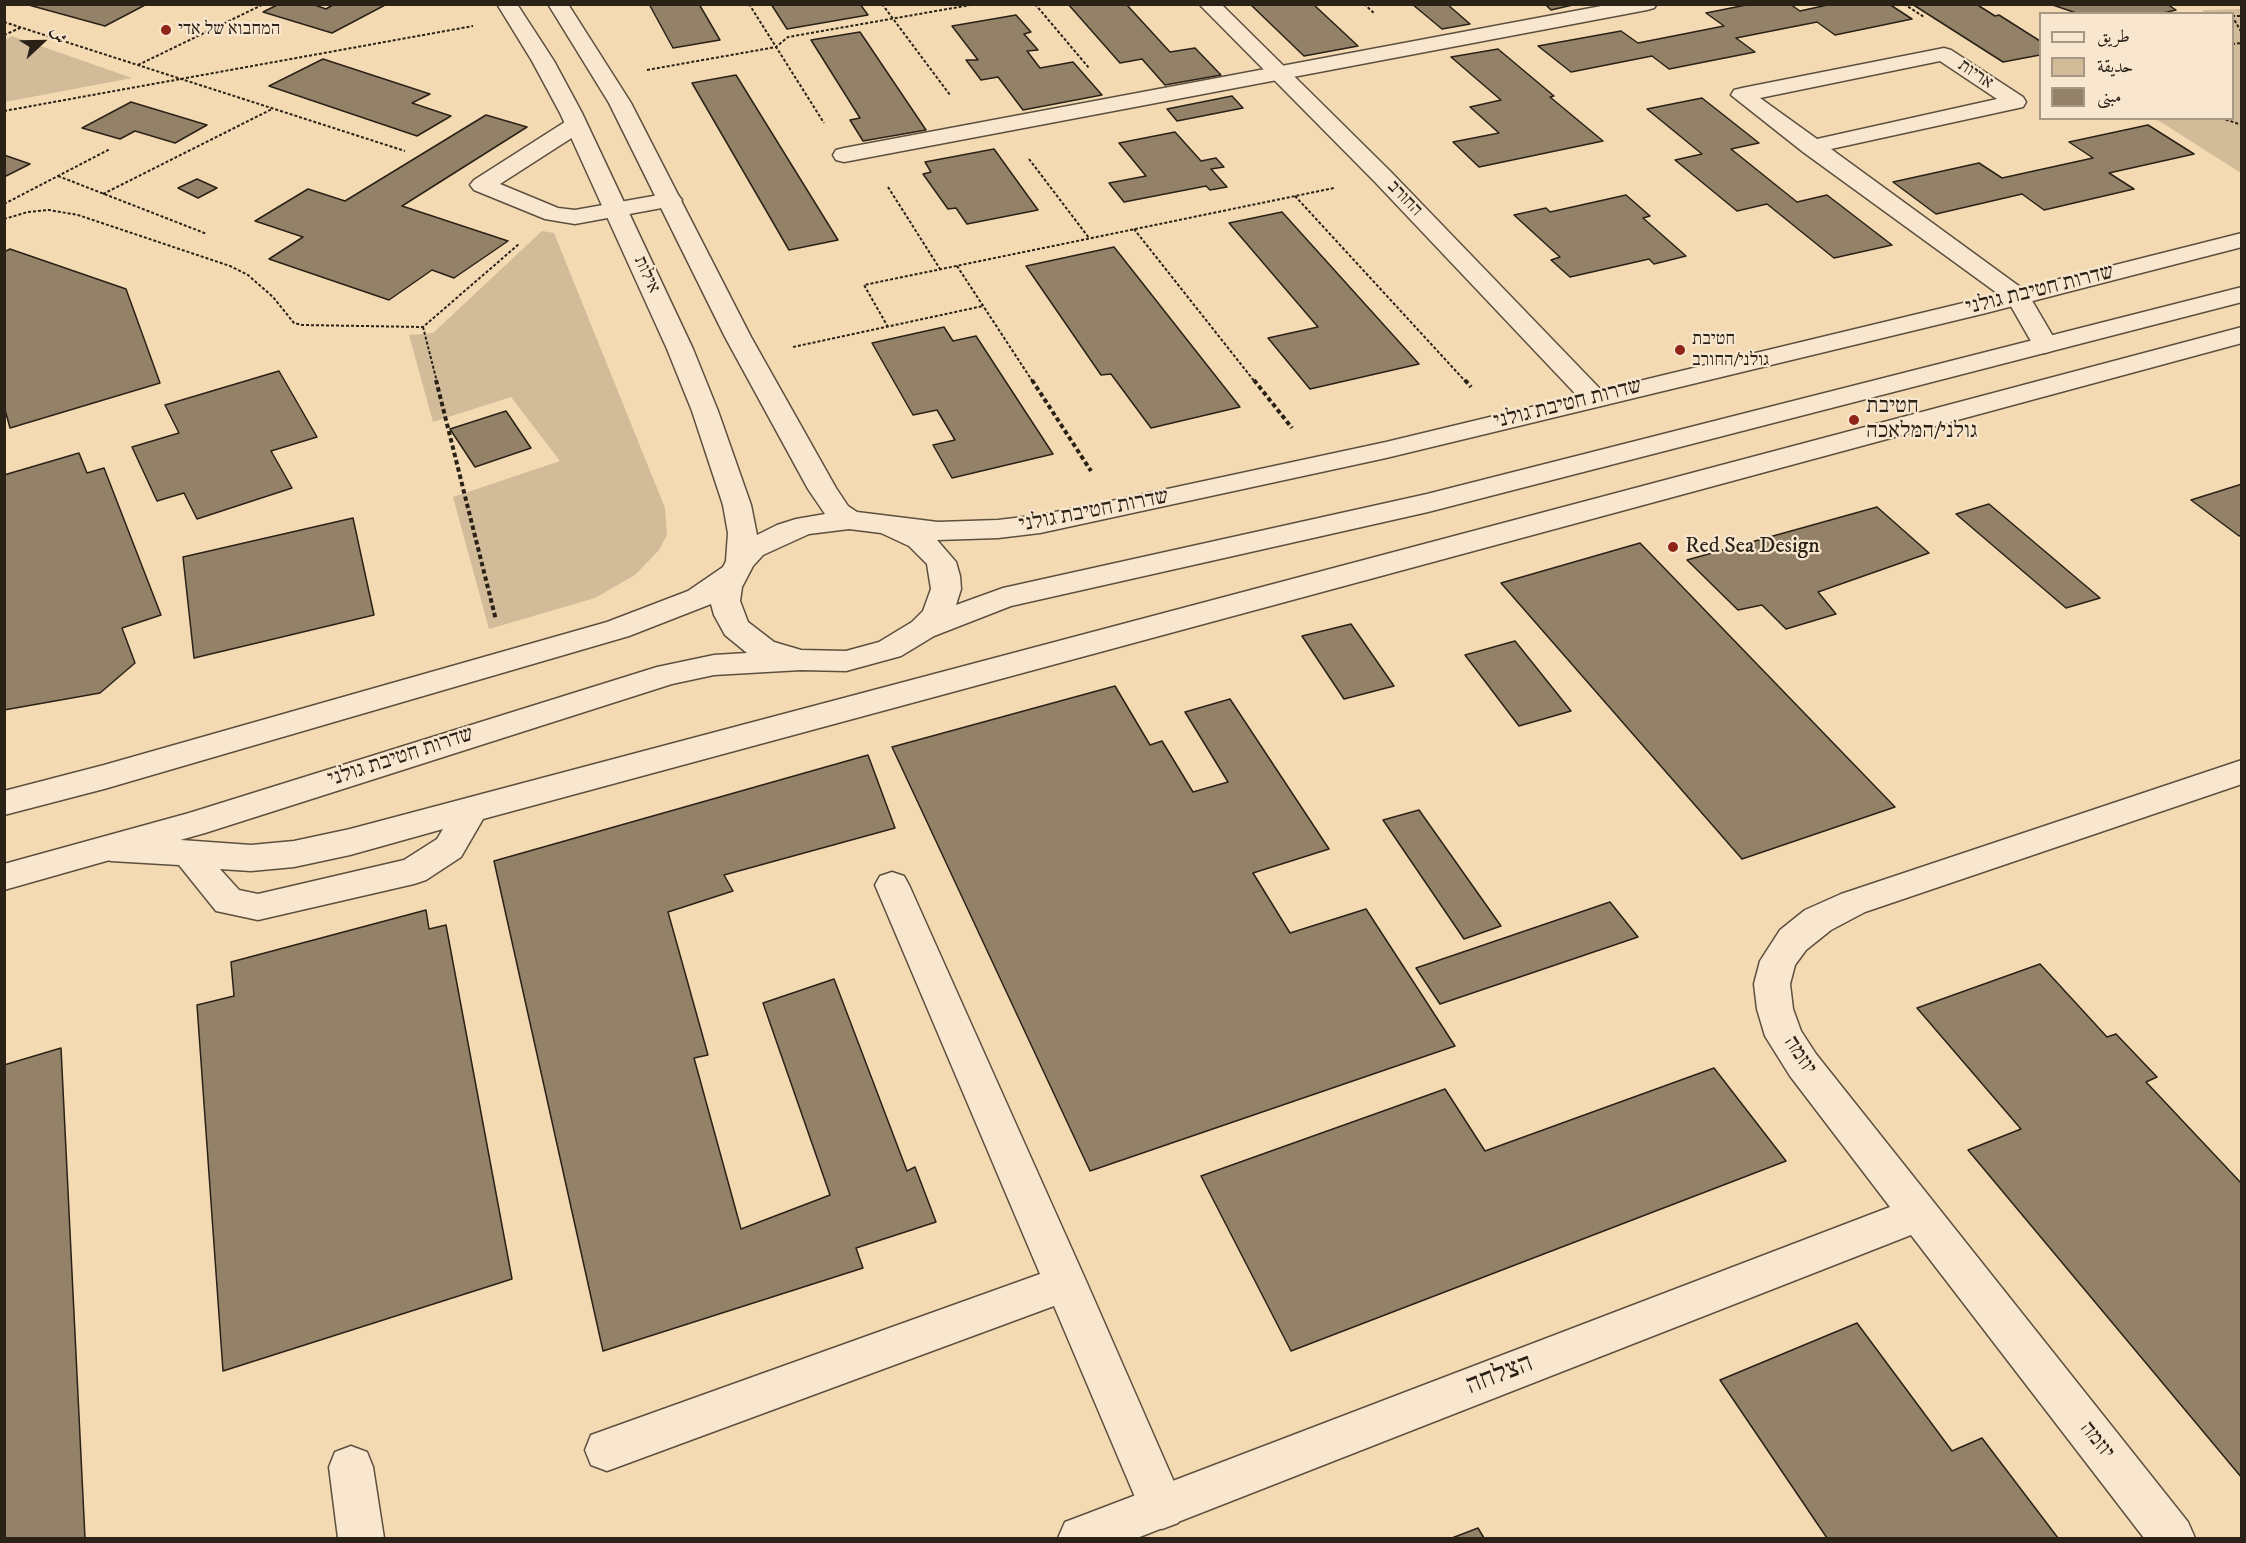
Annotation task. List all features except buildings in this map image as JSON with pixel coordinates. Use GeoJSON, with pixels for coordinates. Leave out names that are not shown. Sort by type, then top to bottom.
{"type":"FeatureCollection","features":[{"type":"Feature","properties":{"kind":"street"},"geometry":{"type":"LineString","coordinates":[[558,4],[605,77],[670,200],[748,357],[822,489],[838,512],[849,520]]}},
{"type":"Feature","properties":{"kind":"street","name":"החורב"},"geometry":{"type":"LineString","coordinates":[[1209,4],[1383,177],[1595,399]]}},
{"type":"Feature","properties":{"kind":"street"},"geometry":{"type":"LineString","coordinates":[[854,153],[1647,4]]}},
{"type":"Feature","properties":{"kind":"street","name":"אילות"},"geometry":{"type":"LineString","coordinates":[[511,11],[543,61],[576,125],[617,209],[680,350],[720,453],[742,525],[736,567]]}},
{"type":"Feature","properties":{"kind":"street","name":"אריות"},"geometry":{"type":"LineString","coordinates":[[1812,147],[2015,102],[1944,54],[1742,95],[1812,147],[2018,297],[2044,345]]}},
{"type":"Feature","properties":{"kind":"street"},"geometry":{"type":"LineString","coordinates":[[576,125],[482,185],[553,214],[575,217],[670,200]]}},
{"type":"Feature","properties":{"kind":"street","name":"שדרות חטיבת גולני"},"geometry":{"type":"LineString","coordinates":[[888,525],[938,531],[1040,524],[1322,465],[2018,297],[2241,240]]}},
{"type":"Feature","properties":{"kind":"street"},"geometry":{"type":"LineString","coordinates":[[736,567],[727,587],[725,601],[736,628],[748,639],[763,649],[801,660],[823,662],[868,656],[890,649],[923,629],[1003,598],[1428,503],[2241,294]]}},
{"type":"Feature","properties":{"kind":"street"},"geometry":{"type":"LineString","coordinates":[[111,848],[251,858],[294,854],[471,810],[2241,335]]}},
{"type":"Feature","properties":{"kind":"street"},"geometry":{"type":"LineString","coordinates":[[4,803],[104,777],[506,662],[663,614],[699,598],[736,567],[753,549],[787,531],[806,525],[849,520],[888,525],[919,540],[941,562],[945,583],[942,603],[935,616],[923,629]]}},
{"type":"Feature","properties":{"kind":"street","name":"שדרות חטיבת גולני"},"geometry":{"type":"LineString","coordinates":[[4,877],[111,848],[668,674],[714,665],[801,660]]}},
{"type":"Feature","properties":{"kind":"street","name":"יוזמה"},"geometry":{"type":"LineString","coordinates":[[2172,1539],[1803,1065],[1785,1036],[1775,1009],[1772,984],[1778,961],[1793,940],[1818,920],[1853,903],[2241,772]]}},
{"type":"Feature","properties":{"kind":"street"},"geometry":{"type":"LineString","coordinates":[[188,853],[228,902],[258,907],[414,870],[449,848],[471,810]]}},
{"type":"Feature","properties":{"kind":"street"},"geometry":{"type":"LineString","coordinates":[[892,885],[1162,1507]]}},
{"type":"Feature","properties":{"kind":"street","name":"הצלחה"},"geometry":{"type":"LineString","coordinates":[[1081,1539],[1919,1214]]}},
{"type":"Feature","properties":{"kind":"street"},"geometry":{"type":"LineString","coordinates":[[608,1450],[1066,1283]]}},
{"type":"Feature","properties":{"kind":"street"},"geometry":{"type":"LineString","coordinates":[[351,1467],[361,1539]]}},
{"type":"Feature","properties":{"kind":"path"},"geometry":{"type":"LineString","coordinates":[[138,65],[264,4]]}},
{"type":"Feature","properties":{"kind":"path"},"geometry":{"type":"LineString","coordinates":[[749,4],[776,47],[940,269]]}},
{"type":"Feature","properties":{"kind":"path"},"geometry":{"type":"LineString","coordinates":[[882,4],[976,130]]}},
{"type":"Feature","properties":{"kind":"path"},"geometry":{"type":"LineString","coordinates":[[605,77],[776,47],[788,37],[976,4]]}},
{"type":"Feature","properties":{"kind":"path"},"geometry":{"type":"LineString","coordinates":[[1035,4],[1120,103]]}},
{"type":"Feature","properties":{"kind":"path"},"geometry":{"type":"LineString","coordinates":[[4,111],[181,79],[511,11]]}},
{"type":"Feature","properties":{"kind":"path"},"geometry":{"type":"LineString","coordinates":[[4,22],[405,151]]}},
{"type":"Feature","properties":{"kind":"path"},"geometry":{"type":"LineString","coordinates":[[4,35],[21,27]]}},
{"type":"Feature","properties":{"kind":"path"},"geometry":{"type":"LineString","coordinates":[[104,194],[273,108]]}},
{"type":"Feature","properties":{"kind":"path"},"geometry":{"type":"LineString","coordinates":[[2227,120],[2241,125]]}},
{"type":"Feature","properties":{"kind":"path"},"geometry":{"type":"LineString","coordinates":[[1003,125],[1089,238]]}},
{"type":"Feature","properties":{"kind":"path"},"geometry":{"type":"LineString","coordinates":[[4,204],[110,149]]}},
{"type":"Feature","properties":{"kind":"path"},"geometry":{"type":"LineString","coordinates":[[58,176],[207,234]]}},
{"type":"Feature","properties":{"kind":"path"},"geometry":{"type":"LineString","coordinates":[[888,327],[864,285],[1383,177]]}},
{"type":"Feature","properties":{"kind":"path"},"geometry":{"type":"LineString","coordinates":[[1295,196],[1503,422]]}},
{"type":"Feature","properties":{"kind":"path"},"geometry":{"type":"LineString","coordinates":[[4,219],[28,212],[49,210],[78,215],[230,266],[248,275],[273,297],[294,323],[302,326],[423,327],[553,214]]}},
{"type":"Feature","properties":{"kind":"path"},"geometry":{"type":"LineString","coordinates":[[1134,229],[1322,465]]}},
{"type":"Feature","properties":{"kind":"path"},"geometry":{"type":"LineString","coordinates":[[957,266],[1116,508]]}},
{"type":"Feature","properties":{"kind":"path"},"geometry":{"type":"LineString","coordinates":[[748,357],[983,306]]}},
{"type":"Feature","properties":{"kind":"path"},"geometry":{"type":"LineString","coordinates":[[423,327],[506,662]]}},
{"type":"Feature","properties":{"kind":"green space"},"geometry":{"type":"Polygon","coordinates":[[[2242,9],[2241,173],[2158,120],[2234,120],[2234,12],[2204,12],[2202,10],[2242,9]]]}},
{"type":"Feature","properties":{"kind":"green space"},"geometry":{"type":"Polygon","coordinates":[[[12,36],[132,78],[5,102],[5,40],[12,36]]]}},
{"type":"Feature","properties":{"kind":"green space"},"geometry":{"type":"Polygon","coordinates":[[[542,231],[554,233],[665,508],[667,535],[659,550],[635,575],[595,598],[489,629],[453,497],[560,461],[511,397],[433,422],[409,335],[433,333],[542,231]]]}},
{"type":"Feature","properties":{"kind":"place","name":"המחבוא של אדי"},"geometry":{"type":"Point","coordinates":[166,30]}},
{"type":"Feature","properties":{"kind":"place","name":"חטיבת גולני/החורב"},"geometry":{"type":"Point","coordinates":[1680,350]}},
{"type":"Feature","properties":{"kind":"place","name":"חטיבת גולני/המלאכה"},"geometry":{"type":"Point","coordinates":[1854,420]}},
{"type":"Feature","properties":{"kind":"place","name":"Red Sea Design"},"geometry":{"type":"Point","coordinates":[1673,547]}}]}
